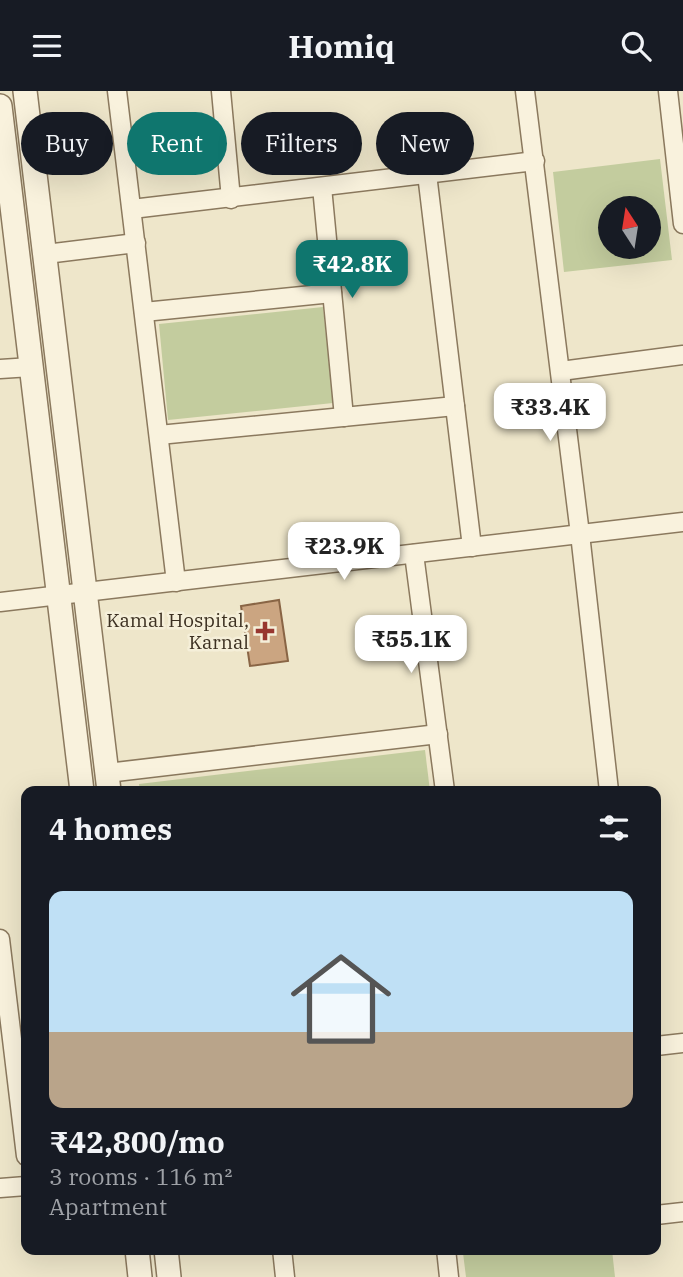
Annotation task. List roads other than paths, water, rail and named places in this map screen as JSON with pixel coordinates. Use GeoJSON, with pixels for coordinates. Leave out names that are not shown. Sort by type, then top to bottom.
{"type":"FeatureCollection","features":[{"type":"Feature","properties":{"kind":"street"},"geometry":{"type":"LineString","coordinates":[[25,91],[108,782],[438,734]]}},
{"type":"Feature","properties":{"kind":"street"},"geometry":{"type":"LineString","coordinates":[[117,91],[176,582]]}},
{"type":"Feature","properties":{"kind":"street"},"geometry":{"type":"LineString","coordinates":[[221,91],[231,199]]}},
{"type":"Feature","properties":{"kind":"street"},"geometry":{"type":"LineString","coordinates":[[525,91],[561,371],[608,786]]}},
{"type":"Feature","properties":{"kind":"street"},"geometry":{"type":"LineString","coordinates":[[668,91],[683,224]]}},
{"type":"Feature","properties":{"kind":"street"},"geometry":{"type":"LineString","coordinates":[[0,106],[9,254],[30,367],[81,786]]}},
{"type":"Feature","properties":{"kind":"street"},"geometry":{"type":"LineString","coordinates":[[474,168],[535,161]]}},
{"type":"Feature","properties":{"kind":"street"},"geometry":{"type":"LineString","coordinates":[[132,209],[419,175]]}},
{"type":"Feature","properties":{"kind":"street"},"geometry":{"type":"LineString","coordinates":[[427,175],[472,547]]}},
{"type":"Feature","properties":{"kind":"street"},"geometry":{"type":"LineString","coordinates":[[322,187],[344,417]]}},
{"type":"Feature","properties":{"kind":"street"},"geometry":{"type":"LineString","coordinates":[[46,254],[136,243]]}},
{"type":"Feature","properties":{"kind":"street"},"geometry":{"type":"LineString","coordinates":[[144,312],[332,293]]}},
{"type":"Feature","properties":{"kind":"street"},"geometry":{"type":"LineString","coordinates":[[561,371],[683,355]]}},
{"type":"Feature","properties":{"kind":"street"},"geometry":{"type":"LineString","coordinates":[[0,369],[30,367]]}},
{"type":"Feature","properties":{"kind":"street"},"geometry":{"type":"LineString","coordinates":[[159,435],[455,406]]}},
{"type":"Feature","properties":{"kind":"street"},"geometry":{"type":"LineString","coordinates":[[0,602],[683,522]]}},
{"type":"Feature","properties":{"kind":"street"},"geometry":{"type":"LineString","coordinates":[[414,554],[444,786]]}},
{"type":"Feature","properties":{"kind":"street"},"geometry":{"type":"LineString","coordinates":[[0,939],[5,1019],[21,1123]]}},
{"type":"Feature","properties":{"kind":"street"},"geometry":{"type":"LineString","coordinates":[[661,1045],[683,1043]]}},
{"type":"Feature","properties":{"kind":"street"},"geometry":{"type":"LineString","coordinates":[[0,1188],[21,1186]]}},
{"type":"Feature","properties":{"kind":"street"},"geometry":{"type":"LineString","coordinates":[[661,1214],[683,1212]]}},
{"type":"Feature","properties":{"kind":"street"},"geometry":{"type":"LineString","coordinates":[[138,1255],[141,1277]]}},
{"type":"Feature","properties":{"kind":"street"},"geometry":{"type":"LineString","coordinates":[[167,1255],[169,1277]]}},
{"type":"Feature","properties":{"kind":"street"},"geometry":{"type":"LineString","coordinates":[[283,1255],[285,1277]]}},
{"type":"Feature","properties":{"kind":"street"},"geometry":{"type":"LineString","coordinates":[[447,1255],[449,1277]]}},
{"type":"Feature","properties":{"kind":"place","name":"Kamal Hospital, Karnal"},"geometry":{"type":"Point","coordinates":[265,631]}}]}
